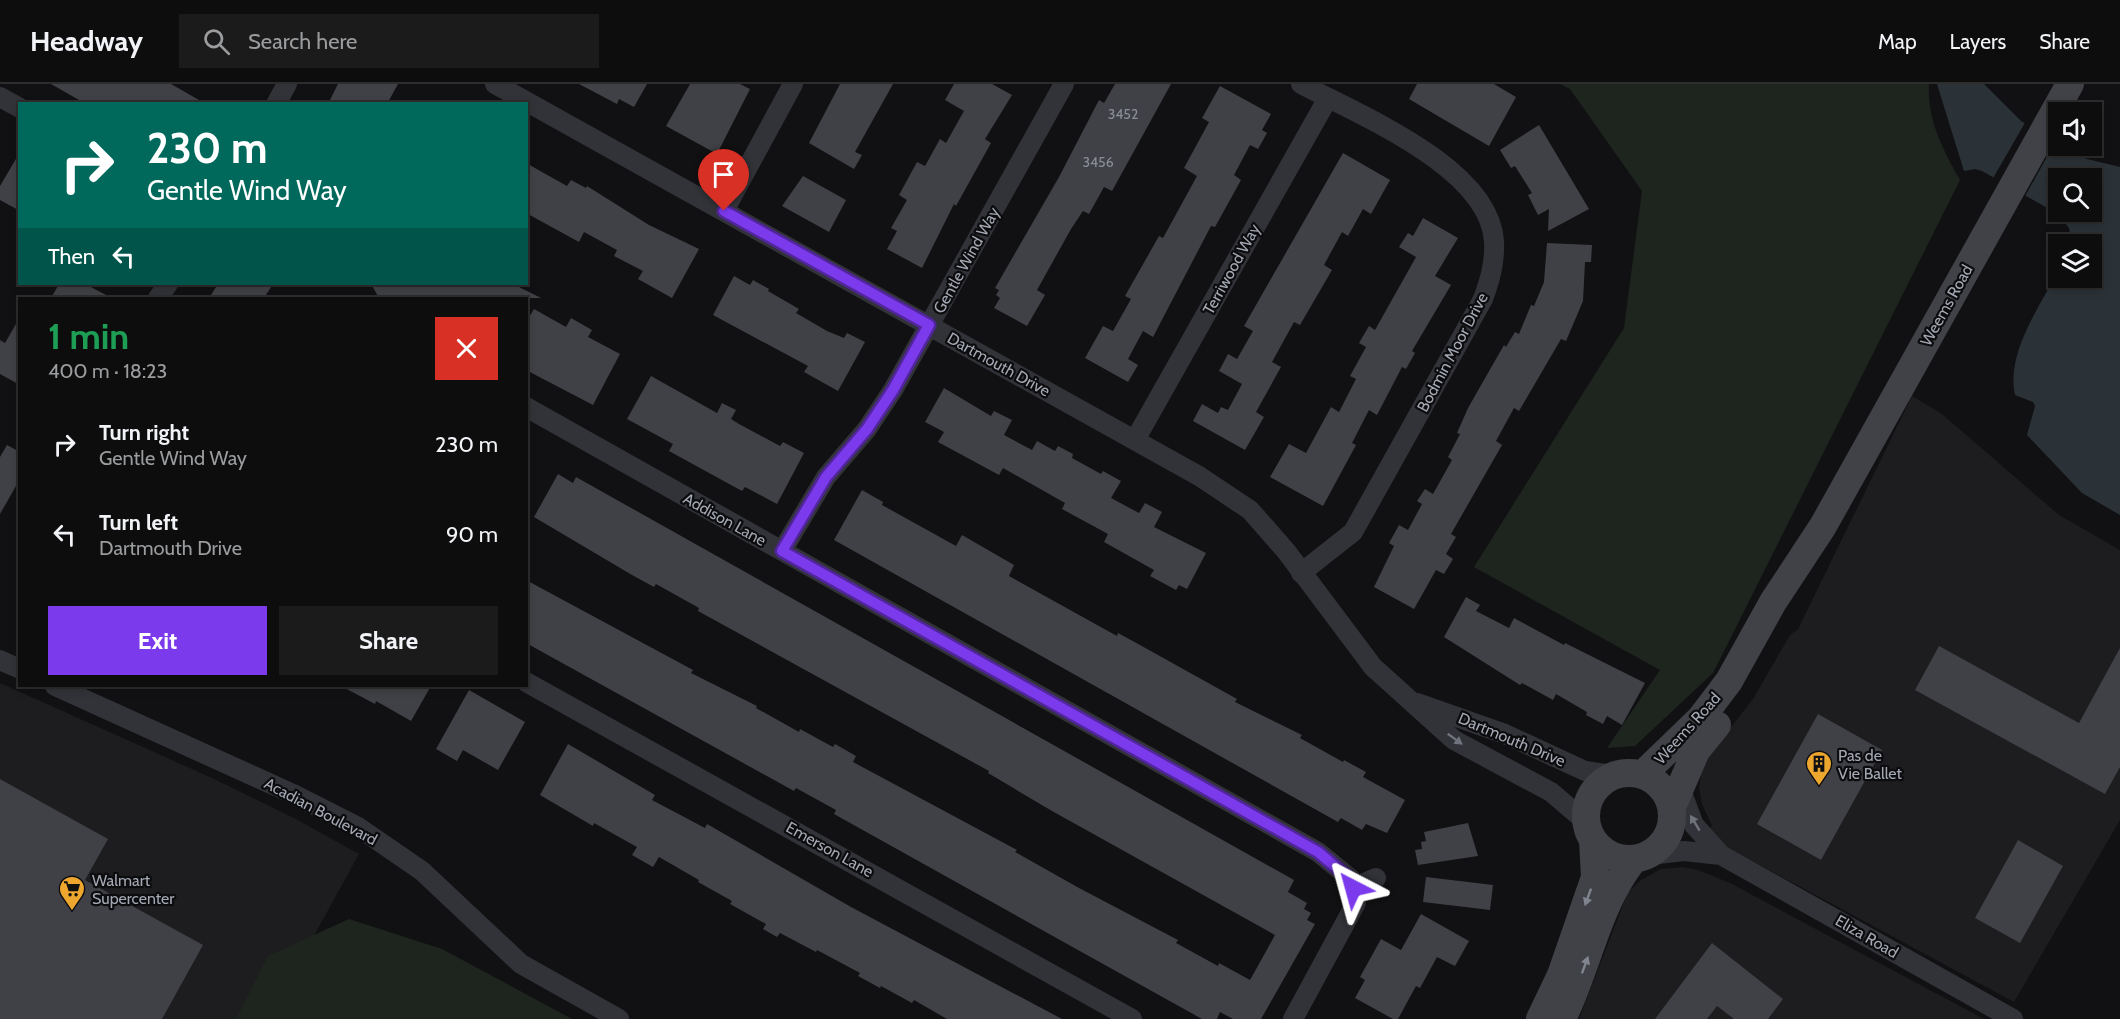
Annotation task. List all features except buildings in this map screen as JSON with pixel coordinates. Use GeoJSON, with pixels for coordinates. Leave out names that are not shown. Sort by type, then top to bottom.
{"type":"FeatureCollection","features":[{"type":"Feature","properties":{"kind":"street"},"geometry":{"type":"LineString","coordinates":[[277,102],[287,84]]}},
{"type":"Feature","properties":{"kind":"street","name":"Dartmouth Drive"},"geometry":{"type":"LineString","coordinates":[[495,84],[527,102]]}},
{"type":"Feature","properties":{"kind":"street"},"geometry":{"type":"LineString","coordinates":[[724,211],[793,84]]}},
{"type":"Feature","properties":{"kind":"street","name":"Gentle Wind Way"},"geometry":{"type":"LineString","coordinates":[[782,551],[826,477],[867,429],[893,390],[1064,84]]}},
{"type":"Feature","properties":{"kind":"street","name":"Bodmin Moor Drive"},"geometry":{"type":"LineString","coordinates":[[1301,84],[1448,166],[1485,211],[1494,239],[1493,268],[1483,300],[1353,532],[1302,573]]}},
{"type":"Feature","properties":{"kind":"street","name":"Weems Road"},"geometry":{"type":"LineString","coordinates":[[1643,774],[1701,718],[1729,681],[1773,602],[1823,526],[2070,84]]}},
{"type":"Feature","properties":{"kind":"street"},"geometry":{"type":"LineString","coordinates":[[0,97],[18,107]]}},
{"type":"Feature","properties":{"kind":"street","name":"Terriwood Way"},"geometry":{"type":"LineString","coordinates":[[1135,440],[1328,98]]}},
{"type":"Feature","properties":{"kind":"street","name":"Dartmouth Drive"},"geometry":{"type":"LineString","coordinates":[[528,102],[1199,476],[1250,510],[1302,573],[1373,667],[1454,740],[1551,792],[1589,830]]}},
{"type":"Feature","properties":{"kind":"street","name":"Addison Lane"},"geometry":{"type":"LineString","coordinates":[[528,408],[1318,852],[1350,879],[1353,888]]}},
{"type":"Feature","properties":{"kind":"street","name":"Weems Road"},"geometry":{"type":"LineString","coordinates":[[1676,796],[1696,751],[1734,706],[1791,608],[1823,526]]}},
{"type":"Feature","properties":{"kind":"street"},"geometry":{"type":"LineString","coordinates":[[0,660],[18,668]]}},
{"type":"Feature","properties":{"kind":"street","name":"Emerson Lane"},"geometry":{"type":"LineString","coordinates":[[528,683],[1132,1019]]}},
{"type":"Feature","properties":{"kind":"street","name":"Acadian Boulevard"},"geometry":{"type":"LineString","coordinates":[[57,687],[293,794],[358,827],[422,871],[521,964],[619,1019]]}},
{"type":"Feature","properties":{"kind":"street","name":"Dartmouth Drive"},"geometry":{"type":"LineString","coordinates":[[1411,701],[1505,734],[1585,771],[1613,775]]}},
{"type":"Feature","properties":{"kind":"street"},"geometry":{"type":"LineString","coordinates":[[1540,1019],[1561,975],[1595,877],[1586,807],[1591,794],[1600,782],[1613,775],[1628,772],[1643,774],[1656,781],[1666,793],[1676,796],[1668,836],[1660,847],[1641,857],[1610,896],[1573,997],[1562,1019]]}},
{"type":"Feature","properties":{"kind":"street","name":"Eliza Road"},"geometry":{"type":"LineString","coordinates":[[1676,796],[1694,825],[1721,855],[1985,1012],[2013,1019]]}},
{"type":"Feature","properties":{"kind":"street"},"geometry":{"type":"LineString","coordinates":[[1589,830],[1608,854],[1641,857]]}},
{"type":"Feature","properties":{"kind":"street","name":"Eliza Road"},"geometry":{"type":"LineString","coordinates":[[1641,857],[1684,851],[1721,855]]}},
{"type":"Feature","properties":{"kind":"street"},"geometry":{"type":"LineString","coordinates":[[1301,1016],[1356,903],[1353,888],[1376,878]]}},
{"type":"Feature","properties":{"kind":"shaded area"},"geometry":{"type":"Polygon","coordinates":[[[1560,84],[1929,84],[1933,122],[1942,146],[1960,180],[1713,673],[1635,746],[1607,748],[1660,670],[1474,567],[1624,328],[1642,191],[1570,89],[1560,84]]]}},
{"type":"Feature","properties":{"kind":"shaded area"},"geometry":{"type":"Polygon","coordinates":[[[1937,84],[1984,84],[2021,121],[2048,136],[2048,156],[2081,156],[2120,167],[2120,515],[2082,493],[2027,435],[2035,406],[2033,402],[2015,395],[2013,379],[2015,363],[2026,331],[2049,288],[2102,288],[2102,234],[2070,234],[2064,222],[2102,222],[2102,168],[2048,168],[2048,208],[1975,169],[1964,171],[1937,84]]]}},
{"type":"Feature","properties":{"kind":"shaded area"},"geometry":{"type":"Polygon","coordinates":[[[1912,396],[1942,414],[2059,515],[2120,550],[2120,820],[2014,1002],[1717,842],[1708,830],[1712,826],[1702,804],[1699,788],[1702,769],[1713,750],[1753,699],[1790,635],[1798,629],[1912,396]]]}},
{"type":"Feature","properties":{"kind":"shaded area"},"geometry":{"type":"Polygon","coordinates":[[[0,683],[212,778],[294,818],[359,854],[268,1019],[0,1019],[0,683]]]}},
{"type":"Feature","properties":{"kind":"shaded area"},"geometry":{"type":"Polygon","coordinates":[[[1683,867],[1698,870],[1730,883],[1984,1019],[1579,1019],[1628,892],[1641,880],[1661,869],[1683,867]]]}},
{"type":"Feature","properties":{"kind":"shaded area"},"geometry":{"type":"Polygon","coordinates":[[[349,919],[442,949],[572,1019],[236,1019],[268,956],[349,919]]]}},
{"type":"Feature","properties":{"kind":"pier"},"geometry":{"type":"Polygon","coordinates":[[[2026,121],[2048,134],[2048,155],[2024,198],[1992,180],[2026,121]]]}},
{"type":"Feature","properties":{"kind":"place","name":"Pas de Vie Ballet"},"geometry":{"type":"Point","coordinates":[1819,787]}},
{"type":"Feature","properties":{"kind":"place","name":"Walmart Supercenter"},"geometry":{"type":"Point","coordinates":[72,912]}},
{"type":"Feature","properties":{"kind":"route"},"geometry":{"type":"LineString","coordinates":[[724,211],[929,325],[893,390],[867,429],[826,477],[782,551],[1318,852],[1350,879],[1353,888]]}}]}
